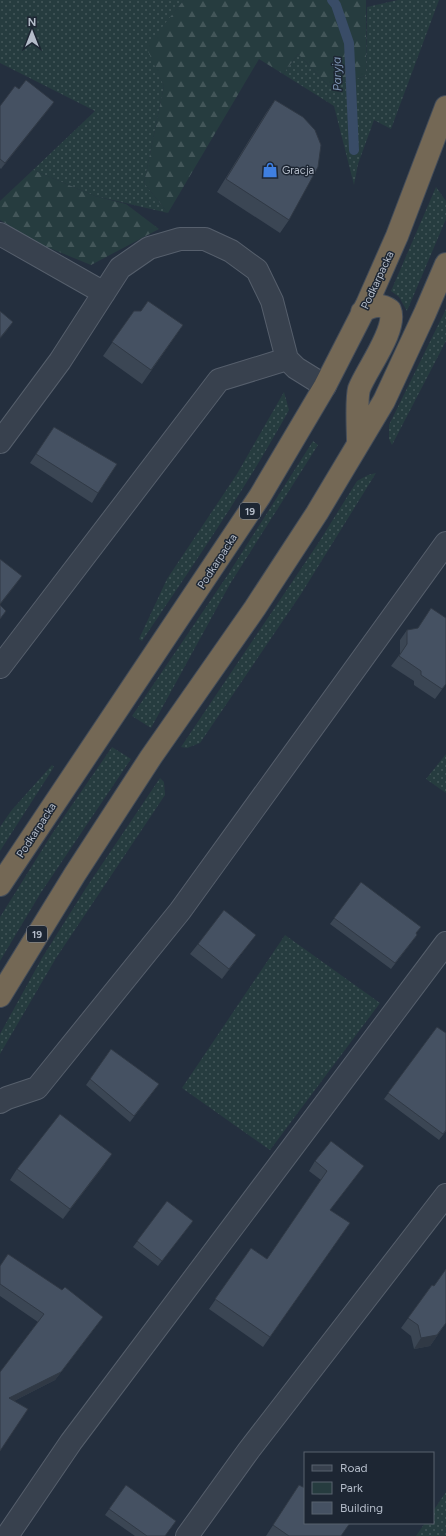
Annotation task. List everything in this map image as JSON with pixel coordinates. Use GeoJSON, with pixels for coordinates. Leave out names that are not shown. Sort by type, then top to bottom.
{"type":"FeatureCollection","features":[{"type":"Feature","properties":{"kind":"highway","name":"Podkarpacka"},"geometry":{"type":"LineString","coordinates":[[0,885],[260,496],[324,386],[362,312],[397,236],[446,107]]}},
{"type":"Feature","properties":{"kind":"highway","name":"19"},"geometry":{"type":"LineString","coordinates":[[0,996],[79,867],[151,757],[255,608],[317,513],[384,401],[446,264]]}},
{"type":"Feature","properties":{"kind":"highway"},"geometry":{"type":"LineString","coordinates":[[358,443],[359,390],[387,334],[392,318],[390,310],[382,306],[369,308],[362,312]]}},
{"type":"Feature","properties":{"kind":"street"},"geometry":{"type":"LineString","coordinates":[[0,234],[104,293]]}},
{"type":"Feature","properties":{"kind":"street"},"geometry":{"type":"LineString","coordinates":[[0,442],[60,360],[120,268],[149,248],[180,239],[205,239],[231,251],[256,270],[272,301],[287,359],[296,368],[324,386]]}},
{"type":"Feature","properties":{"kind":"street"},"geometry":{"type":"LineString","coordinates":[[0,667],[219,380],[287,359]]}},
{"type":"Feature","properties":{"kind":"street"},"geometry":{"type":"LineString","coordinates":[[0,1102],[7,1098],[37,1088],[180,911],[446,543]]}},
{"type":"Feature","properties":{"kind":"street"},"geometry":{"type":"LineString","coordinates":[[7,1536],[71,1442],[446,943]]}},
{"type":"Feature","properties":{"kind":"street"},"geometry":{"type":"LineString","coordinates":[[187,1536],[249,1450],[446,1195]]}},
{"type":"Feature","properties":{"kind":"green space"},"geometry":{"type":"Polygon","coordinates":[[[0,0],[184,0],[147,47],[164,86],[144,183],[168,213],[95,196],[33,170],[95,111],[0,63],[0,0]]]}},
{"type":"Feature","properties":{"kind":"green space"},"geometry":{"type":"Polygon","coordinates":[[[184,0],[366,0],[366,76],[329,86],[298,54],[283,74],[259,59],[168,213],[144,183],[164,86],[146,47],[184,0]]]}},
{"type":"Feature","properties":{"kind":"green space"},"geometry":{"type":"Polygon","coordinates":[[[398,0],[439,0],[391,129],[374,120],[358,164],[354,185],[334,106],[283,74],[298,54],[329,86],[366,76],[367,7],[398,0]]]}},
{"type":"Feature","properties":{"kind":"green space"},"geometry":{"type":"Polygon","coordinates":[[[33,170],[95,196],[126,204],[159,229],[91,265],[42,245],[0,220],[0,201],[33,170]]]}},
{"type":"Feature","properties":{"kind":"green space"},"geometry":{"type":"Polygon","coordinates":[[[436,187],[446,201],[446,219],[407,311],[399,297],[391,291],[436,187]]]}},
{"type":"Feature","properties":{"kind":"green space"},"geometry":{"type":"Polygon","coordinates":[[[446,309],[446,341],[392,445],[389,439],[389,425],[446,309]]]}},
{"type":"Feature","properties":{"kind":"green space"},"geometry":{"type":"Polygon","coordinates":[[[284,392],[289,410],[272,440],[218,527],[142,641],[139,639],[167,579],[237,474],[284,392]]]}},
{"type":"Feature","properties":{"kind":"green space"},"geometry":{"type":"Polygon","coordinates":[[[313,441],[318,445],[230,584],[151,728],[132,716],[227,576],[313,441]]]}},
{"type":"Feature","properties":{"kind":"green space"},"geometry":{"type":"Polygon","coordinates":[[[376,473],[301,594],[200,743],[187,748],[181,747],[319,542],[357,481],[368,475],[376,473]]]}},
{"type":"Feature","properties":{"kind":"green space"},"geometry":{"type":"Polygon","coordinates":[[[112,747],[131,759],[40,894],[0,961],[0,917],[52,834],[112,747]]]}},
{"type":"Feature","properties":{"kind":"green space"},"geometry":{"type":"Polygon","coordinates":[[[446,754],[446,793],[426,779],[446,754]]]}},
{"type":"Feature","properties":{"kind":"green space"},"geometry":{"type":"Polygon","coordinates":[[[52,765],[54,767],[0,851],[0,827],[11,811],[52,765]]]}},
{"type":"Feature","properties":{"kind":"green space"},"geometry":{"type":"Polygon","coordinates":[[[160,778],[164,782],[165,795],[56,958],[0,1054],[0,1034],[42,958],[86,888],[160,778]]]}},
{"type":"Feature","properties":{"kind":"green space"},"geometry":{"type":"Polygon","coordinates":[[[285,935],[380,1003],[270,1150],[182,1088],[285,935]]]}},
{"type":"Feature","properties":{"kind":"green space"},"geometry":{"type":"Polygon","coordinates":[[[446,1492],[446,1536],[416,1536],[424,1524],[434,1524],[434,1510],[446,1492]]]}},
{"type":"Feature","properties":{"kind":"building"},"geometry":{"type":"Polygon","coordinates":[[[26,80],[54,102],[5,163],[0,159],[0,106],[15,86],[19,89],[26,80]]]}},
{"type":"Feature","properties":{"kind":"building","name":"Gracja"},"geometry":{"type":"Polygon","coordinates":[[[275,100],[303,117],[315,130],[321,145],[318,167],[289,220],[226,179],[275,100]]]}},
{"type":"Feature","properties":{"kind":"building"},"geometry":{"type":"Polygon","coordinates":[[[148,301],[183,325],[151,370],[112,342],[134,311],[141,311],[148,301]]]}},
{"type":"Feature","properties":{"kind":"building"},"geometry":{"type":"Polygon","coordinates":[[[0,311],[13,322],[0,338],[0,311]]]}},
{"type":"Feature","properties":{"kind":"building"},"geometry":{"type":"Polygon","coordinates":[[[54,427],[117,464],[98,493],[36,454],[54,427]]]}},
{"type":"Feature","properties":{"kind":"building"},"geometry":{"type":"Polygon","coordinates":[[[0,559],[22,576],[0,604],[0,559]]]}},
{"type":"Feature","properties":{"kind":"building"},"geometry":{"type":"Polygon","coordinates":[[[0,605],[6,611],[0,619],[0,605]]]}},
{"type":"Feature","properties":{"kind":"building"},"geometry":{"type":"Polygon","coordinates":[[[431,608],[446,618],[446,684],[442,689],[421,675],[421,671],[399,656],[407,644],[407,630],[418,628],[431,608]]]}},
{"type":"Feature","properties":{"kind":"building"},"geometry":{"type":"Polygon","coordinates":[[[361,882],[421,927],[416,933],[417,935],[395,963],[334,918],[361,882]]]}},
{"type":"Feature","properties":{"kind":"building"},"geometry":{"type":"Polygon","coordinates":[[[224,910],[256,935],[229,969],[198,944],[224,910]]]}},
{"type":"Feature","properties":{"kind":"building"},"geometry":{"type":"Polygon","coordinates":[[[437,1027],[446,1033],[446,1130],[443,1134],[388,1093],[437,1027]]]}},
{"type":"Feature","properties":{"kind":"building"},"geometry":{"type":"Polygon","coordinates":[[[111,1049],[159,1084],[134,1116],[90,1079],[111,1049]]]}},
{"type":"Feature","properties":{"kind":"building"},"geometry":{"type":"Polygon","coordinates":[[[60,1114],[112,1154],[70,1209],[17,1169],[60,1114]]]}},
{"type":"Feature","properties":{"kind":"building"},"geometry":{"type":"Polygon","coordinates":[[[331,1141],[364,1166],[330,1210],[350,1223],[270,1337],[215,1299],[251,1248],[267,1259],[327,1171],[315,1161],[331,1141]]]}},
{"type":"Feature","properties":{"kind":"building"},"geometry":{"type":"Polygon","coordinates":[[[167,1201],[193,1221],[162,1261],[137,1241],[167,1201]]]}},
{"type":"Feature","properties":{"kind":"building"},"geometry":{"type":"Polygon","coordinates":[[[8,1254],[62,1290],[65,1287],[103,1317],[61,1372],[9,1398],[28,1409],[0,1451],[0,1372],[44,1314],[0,1284],[0,1266],[8,1254]]]}},
{"type":"Feature","properties":{"kind":"building"},"geometry":{"type":"Polygon","coordinates":[[[446,1269],[446,1323],[437,1335],[421,1338],[418,1325],[408,1318],[432,1285],[434,1286],[446,1269]]]}},
{"type":"Feature","properties":{"kind":"building"},"geometry":{"type":"Polygon","coordinates":[[[126,1485],[176,1521],[165,1536],[147,1536],[109,1509],[126,1485]]]}},
{"type":"Feature","properties":{"kind":"building"},"geometry":{"type":"Polygon","coordinates":[[[299,1485],[304,1488],[304,1524],[349,1524],[341,1536],[289,1536],[273,1525],[299,1485]]]}},
{"type":"Feature","properties":{"kind":"waterway","name":"Paryja"},"geometry":{"type":"LineString","coordinates":[[332,0],[336,5],[349,43],[354,150]]}},
{"type":"Feature","properties":{"kind":"place","name":"Gracja"},"geometry":{"type":"Point","coordinates":[270,170]}}]}
